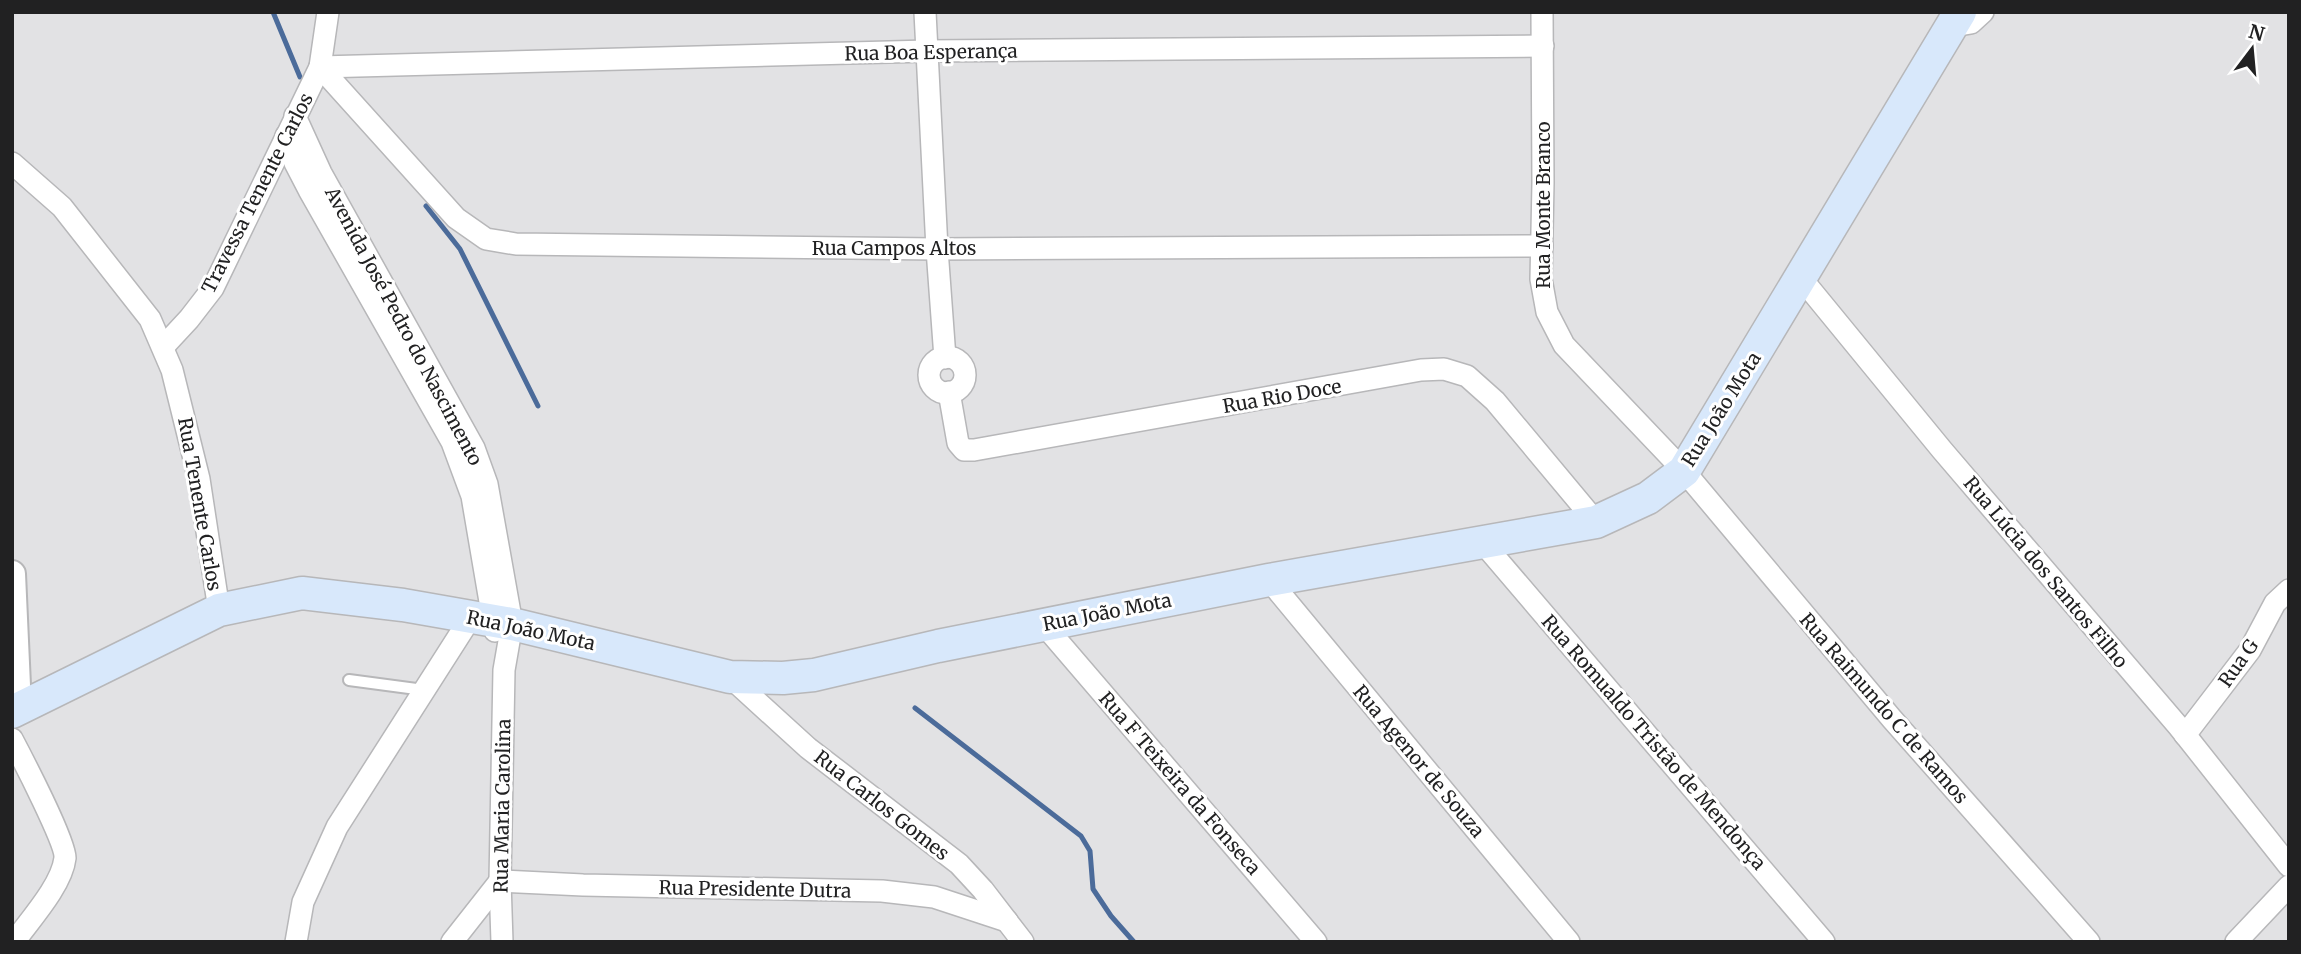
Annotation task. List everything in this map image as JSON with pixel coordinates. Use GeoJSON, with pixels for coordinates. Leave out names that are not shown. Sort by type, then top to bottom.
{"type":"FeatureCollection","features":[{"type":"Feature","properties":{"kind":"main road","name":"Rua João Mota"},"geometry":{"type":"LineString","coordinates":[[14,719],[219,610],[302,593],[403,605],[492,620],[730,677],[783,678],[814,675],[1269,580],[1596,522],[1648,498],[1684,471],[1956,19]]}},
{"type":"Feature","properties":{"kind":"street","name":"Travessa Tenente Carlos"},"geometry":{"type":"LineString","coordinates":[[163,347],[213,288],[320,67],[328,12]]}},
{"type":"Feature","properties":{"kind":"street"},"geometry":{"type":"LineString","coordinates":[[925,12],[937,248]]}},
{"type":"Feature","properties":{"kind":"street","name":"Rua Monte Branco"},"geometry":{"type":"LineString","coordinates":[[1542,12],[1541,279],[1547,312],[1564,345],[1684,471]]}},
{"type":"Feature","properties":{"kind":"street"},"geometry":{"type":"LineString","coordinates":[[1956,19],[1971,23],[1983,12]]}},
{"type":"Feature","properties":{"kind":"street","name":"Rua Boa Esperança"},"geometry":{"type":"LineString","coordinates":[[320,67],[928,51],[1543,46]]}},
{"type":"Feature","properties":{"kind":"street","name":"Rua Campos Altos"},"geometry":{"type":"LineString","coordinates":[[320,67],[456,218],[486,239],[516,244],[937,248],[1542,246]]}},
{"type":"Feature","properties":{"kind":"street","name":"Avenida José Pedro do Nascimento"},"geometry":{"type":"LineString","coordinates":[[295,116],[321,173],[474,448],[487,484],[492,620]]}},
{"type":"Feature","properties":{"kind":"street","name":"Avenida José Pedro do Nascimento"},"geometry":{"type":"LineString","coordinates":[[286,136],[295,163],[309,190],[452,442],[472,496],[492,620]]}},
{"type":"Feature","properties":{"kind":"street","name":"Rua Tenente Carlos"},"geometry":{"type":"LineString","coordinates":[[12,163],[62,207],[150,319],[163,347],[173,370],[199,479],[219,610]]}},
{"type":"Feature","properties":{"kind":"street","name":"Rua Rio Doce"},"geometry":{"type":"LineString","coordinates":[[937,248],[945,358],[958,361],[965,373],[961,386],[949,393],[958,443],[964,450],[1421,370],[1444,369],[1467,376],[1495,401],[1596,522]]}},
{"type":"Feature","properties":{"kind":"street","name":"Rua Lúcia dos Santos Filho"},"geometry":{"type":"LineString","coordinates":[[1801,278],[1942,450],[2185,735],[2289,866]]}},
{"type":"Feature","properties":{"kind":"street","name":"Rua Raimundo C de Ramos"},"geometry":{"type":"LineString","coordinates":[[1684,471],[1892,719],[2089,942]]}},
{"type":"Feature","properties":{"kind":"street","name":"Rua Romualdo Tristão de Mendonça"},"geometry":{"type":"LineString","coordinates":[[1483,543],[1825,942]]}},
{"type":"Feature","properties":{"kind":"street"},"geometry":{"type":"LineString","coordinates":[[12,574],[14,719],[65,857],[58,880],[14,942]]}},
{"type":"Feature","properties":{"kind":"street","name":"Rua Agenor de Souza"},"geometry":{"type":"LineString","coordinates":[[1269,580],[1569,942]]}},
{"type":"Feature","properties":{"kind":"street","name":"Rua G"},"geometry":{"type":"LineString","coordinates":[[2185,735],[2250,649],[2275,603],[2289,590]]}},
{"type":"Feature","properties":{"kind":"street"},"geometry":{"type":"LineString","coordinates":[[296,942],[303,902],[337,827],[425,690],[492,620]]}},
{"type":"Feature","properties":{"kind":"street","name":"Rua Maria Carolina"},"geometry":{"type":"LineString","coordinates":[[492,620],[504,670],[500,881],[502,942]]}},
{"type":"Feature","properties":{"kind":"street","name":"Rua F Teixeira da Fonseca"},"geometry":{"type":"LineString","coordinates":[[1044,625],[1317,942]]}},
{"type":"Feature","properties":{"kind":"street","name":"Rua Carlos Gomes"},"geometry":{"type":"LineString","coordinates":[[730,677],[808,748],[959,864],[1023,942]]}},
{"type":"Feature","properties":{"kind":"street"},"geometry":{"type":"LineString","coordinates":[[452,942],[500,881]]}},
{"type":"Feature","properties":{"kind":"street","name":"Rua Presidente Dutra"},"geometry":{"type":"LineString","coordinates":[[500,881],[882,891],[934,897],[1007,921]]}},
{"type":"Feature","properties":{"kind":"street"},"geometry":{"type":"LineString","coordinates":[[2236,942],[2289,886]]}},
{"type":"Feature","properties":{"kind":"lane"},"geometry":{"type":"LineString","coordinates":[[349,680],[425,690]]}},
{"type":"Feature","properties":{"kind":"waterway"},"geometry":{"type":"LineString","coordinates":[[273,12],[300,77]]}},
{"type":"Feature","properties":{"kind":"waterway"},"geometry":{"type":"LineString","coordinates":[[426,206],[460,249],[538,406]]}},
{"type":"Feature","properties":{"kind":"waterway"},"geometry":{"type":"LineString","coordinates":[[915,708],[1081,836],[1090,851],[1093,889],[1111,916],[1134,942]]}}]}
